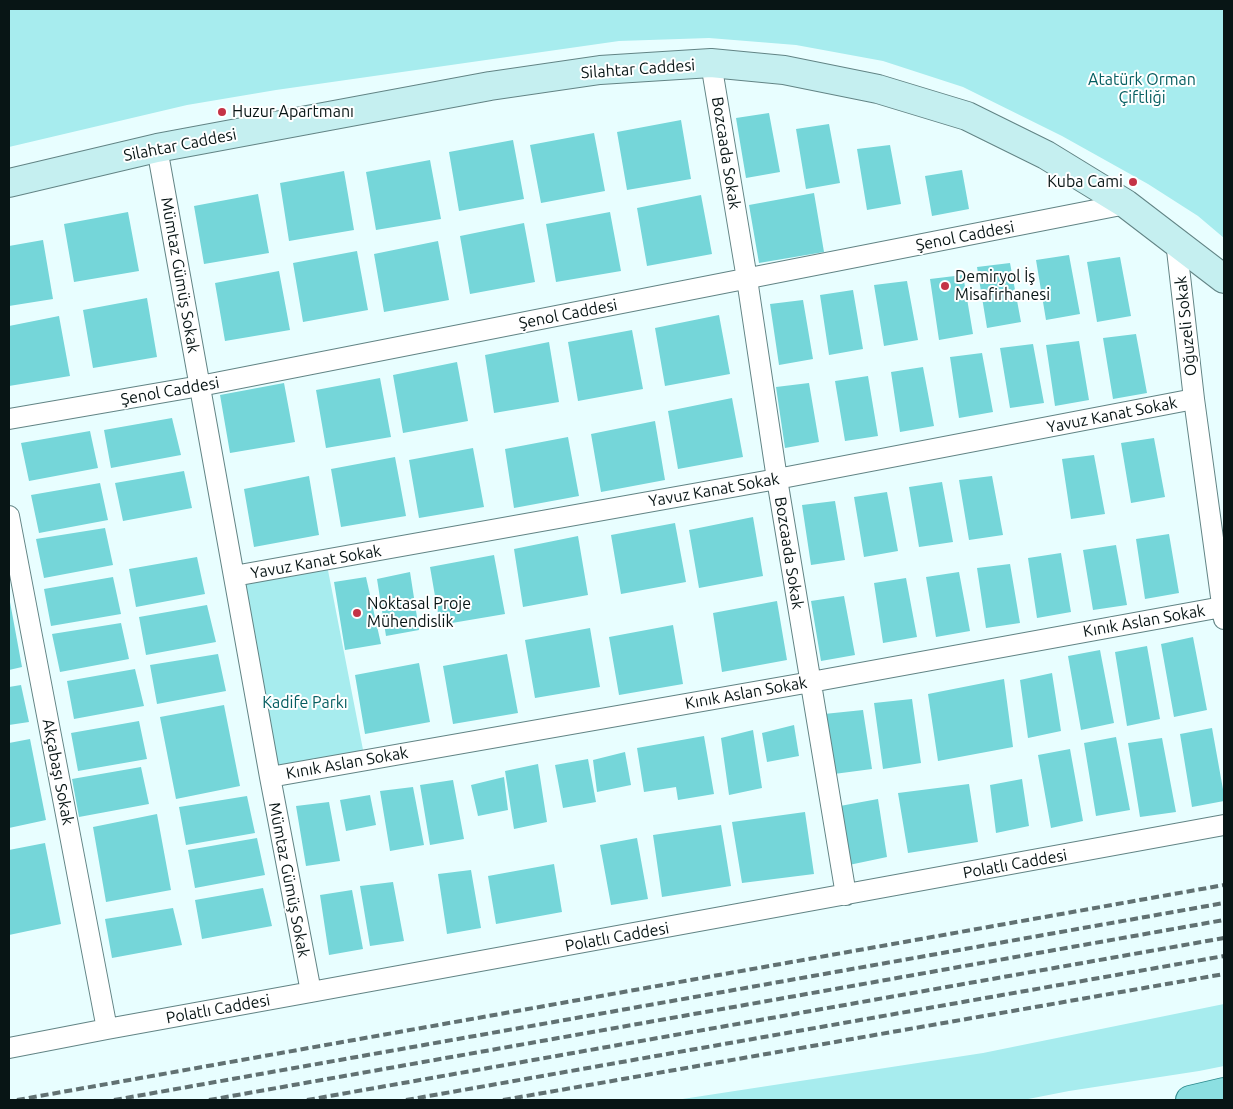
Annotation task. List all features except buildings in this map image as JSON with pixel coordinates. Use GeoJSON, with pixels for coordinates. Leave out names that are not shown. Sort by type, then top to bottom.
{"type":"FeatureCollection","features":[{"type":"Feature","properties":{"kind":"main road","name":"Silahtar Caddesi"},"geometry":{"type":"LineString","coordinates":[[9,183],[157,148],[490,86],[600,70],[711,64],[784,70],[878,89],[967,116],[1046,154],[1126,204],[1224,279]]}},
{"type":"Feature","properties":{"kind":"main road"},"geometry":{"type":"LineString","coordinates":[[1190,1100],[1224,1092]]}},
{"type":"Feature","properties":{"kind":"street","name":"Bozcaada Sokak"},"geometry":{"type":"LineString","coordinates":[[711,64],[846,895]]}},
{"type":"Feature","properties":{"kind":"street","name":"Mümtaz Gümüş Sokak"},"geometry":{"type":"LineString","coordinates":[[157,148],[270,777],[311,992]]}},
{"type":"Feature","properties":{"kind":"street","name":"Şenol Caddesi"},"geometry":{"type":"LineString","coordinates":[[9,419],[200,386],[1126,204]]}},
{"type":"Feature","properties":{"kind":"street","name":"Oğuzeli Sokak"},"geometry":{"type":"LineString","coordinates":[[1176,241],[1194,399],[1223,613]]}},
{"type":"Feature","properties":{"kind":"street","name":"Yavuz Kanat Sokak"},"geometry":{"type":"LineString","coordinates":[[234,576],[777,479],[1194,399]]}},
{"type":"Feature","properties":{"kind":"street","name":"Akçabaşı Sokak"},"geometry":{"type":"LineString","coordinates":[[9,516],[107,1028]]}},
{"type":"Feature","properties":{"kind":"street","name":"Kınık Aslan Sokak"},"geometry":{"type":"LineString","coordinates":[[270,777],[811,682],[1223,613]]}},
{"type":"Feature","properties":{"kind":"street","name":"Polatlı Caddesi"},"geometry":{"type":"LineString","coordinates":[[9,1048],[107,1028],[1224,825]]}},
{"type":"Feature","properties":{"kind":"green space","name":"Atatürk Orman Çiftliği"},"geometry":{"type":"Polygon","coordinates":[[[9,9],[1224,9],[1224,238],[1198,216],[1148,184],[1062,136],[963,87],[883,61],[796,45],[709,38],[619,41],[276,90],[187,105],[9,147],[9,9]]]}},
{"type":"Feature","properties":{"kind":"green space","name":"Kadife Parkı"},"geometry":{"type":"Polygon","coordinates":[[[326,560],[365,760],[270,777],[234,576],[326,560]]]}},
{"type":"Feature","properties":{"kind":"green space"},"geometry":{"type":"Polygon","coordinates":[[[1224,1004],[1224,1066],[1199,1071],[1023,1100],[676,1100],[983,1053],[1224,1004]]]}},
{"type":"Feature","properties":{"kind":"railway"},"geometry":{"type":"LineString","coordinates":[[17,1100],[1224,885]]}},
{"type":"Feature","properties":{"kind":"railway"},"geometry":{"type":"LineString","coordinates":[[114,1100],[1224,903]]}},
{"type":"Feature","properties":{"kind":"railway"},"geometry":{"type":"LineString","coordinates":[[209,1100],[1224,920]]}},
{"type":"Feature","properties":{"kind":"railway"},"geometry":{"type":"LineString","coordinates":[[307,1100],[1224,938]]}},
{"type":"Feature","properties":{"kind":"railway"},"geometry":{"type":"LineString","coordinates":[[406,1100],[1224,956]]}},
{"type":"Feature","properties":{"kind":"railway"},"geometry":{"type":"LineString","coordinates":[[503,1100],[1224,974]]}},
{"type":"Feature","properties":{"kind":"place","name":"Huzur Apartmanı"},"geometry":{"type":"Point","coordinates":[222,112]}},
{"type":"Feature","properties":{"kind":"place","name":"Kuba Cami"},"geometry":{"type":"Point","coordinates":[1133,182]}},
{"type":"Feature","properties":{"kind":"place","name":"Demiryol İş Misafirhanesi"},"geometry":{"type":"Point","coordinates":[945,286]}},
{"type":"Feature","properties":{"kind":"place","name":"Noktasal Proje Mühendislik"},"geometry":{"type":"Point","coordinates":[357,613]}}]}
